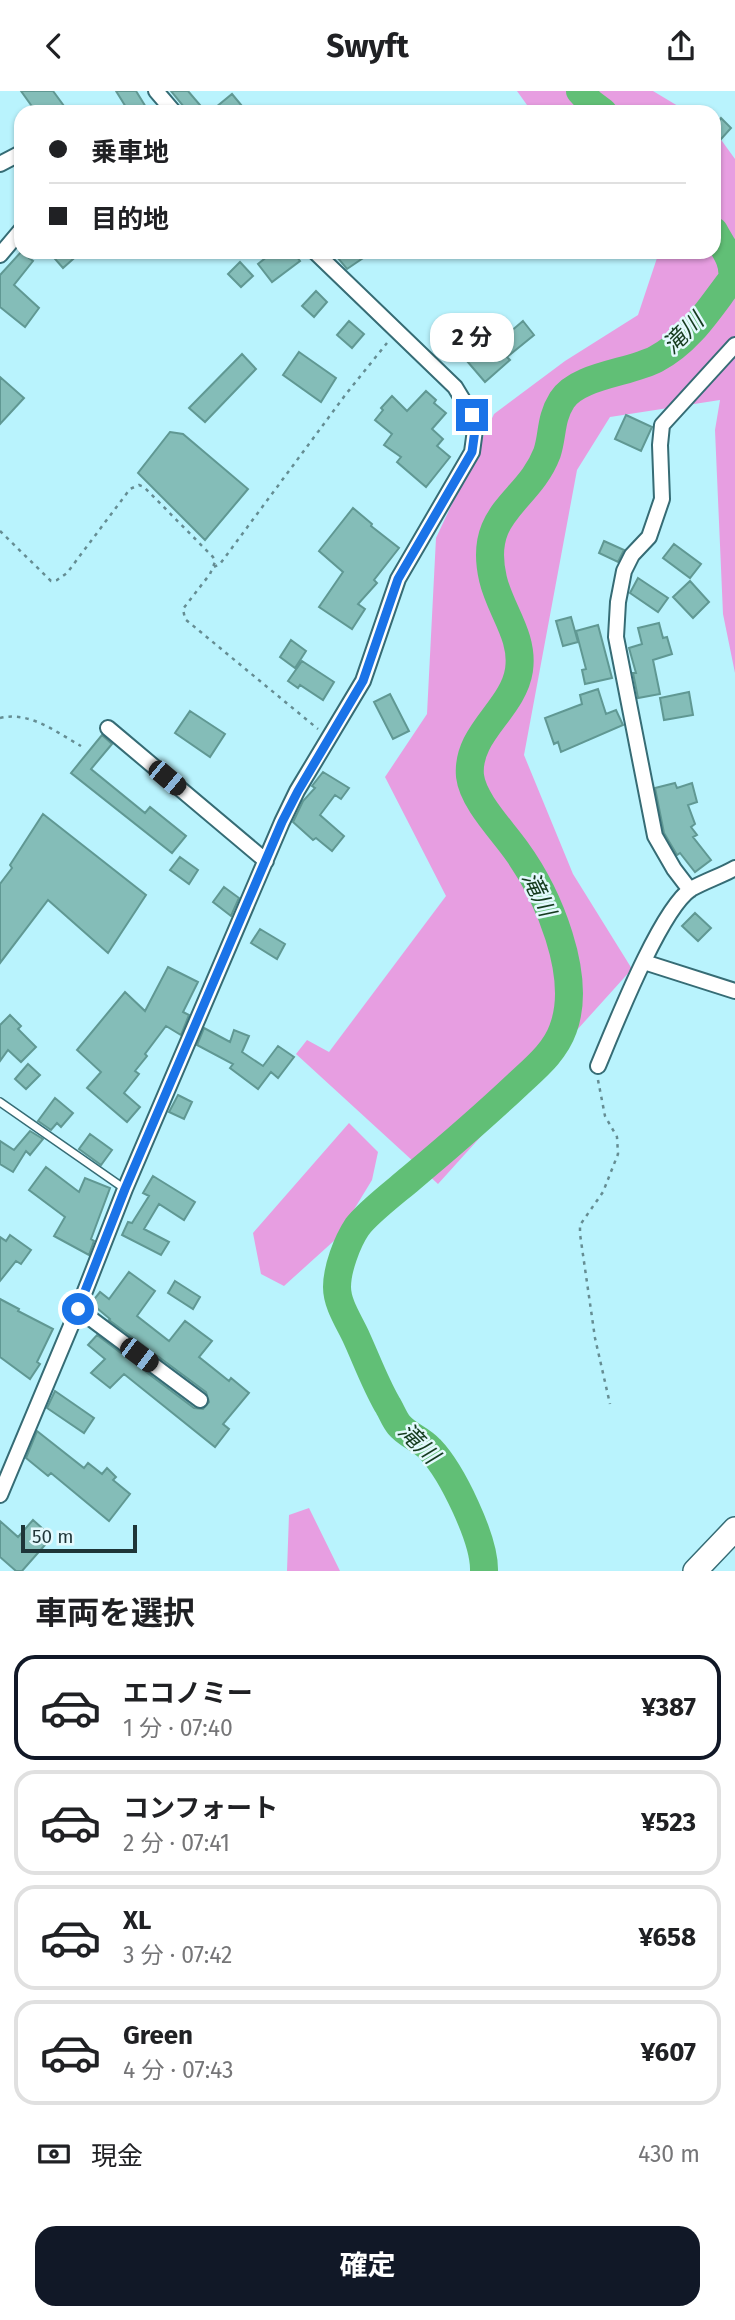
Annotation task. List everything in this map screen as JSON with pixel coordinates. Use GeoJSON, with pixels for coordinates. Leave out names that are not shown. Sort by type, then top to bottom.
{"type":"FeatureCollection","features":[{"type":"Feature","properties":{"kind":"main road"},"geometry":{"type":"LineString","coordinates":[[695,1571],[735,1529]]}},
{"type":"Feature","properties":{"kind":"street"},"geometry":{"type":"LineString","coordinates":[[156,91],[167,105]]}},
{"type":"Feature","properties":{"kind":"street"},"geometry":{"type":"LineString","coordinates":[[0,255],[14,238]]}},
{"type":"Feature","properties":{"kind":"street"},"geometry":{"type":"LineString","coordinates":[[0,1495],[125,1189],[266,860],[298,791],[363,681],[398,579],[472,452],[475,430],[472,415],[454,387],[321,259]]}},
{"type":"Feature","properties":{"kind":"street"},"geometry":{"type":"LineString","coordinates":[[690,890],[655,836],[617,637],[618,602],[624,571],[632,555],[649,537],[662,499],[662,425],[735,345]]}},
{"type":"Feature","properties":{"kind":"street"},"geometry":{"type":"LineString","coordinates":[[108,728],[266,860]]}},
{"type":"Feature","properties":{"kind":"street"},"geometry":{"type":"LineString","coordinates":[[598,1066],[644,962],[668,917],[690,890],[735,867]]}},
{"type":"Feature","properties":{"kind":"street"},"geometry":{"type":"LineString","coordinates":[[644,962],[735,991]]}},
{"type":"Feature","properties":{"kind":"street"},"geometry":{"type":"LineString","coordinates":[[78,1309],[200,1400]]}},
{"type":"Feature","properties":{"kind":"lane"},"geometry":{"type":"LineString","coordinates":[[0,1101],[125,1189]]}},
{"type":"Feature","properties":{"kind":"path"},"geometry":{"type":"LineString","coordinates":[[329,737],[185,619],[183,609],[396,332]]}},
{"type":"Feature","properties":{"kind":"path"},"geometry":{"type":"LineString","coordinates":[[0,531],[51,581],[57,580],[67,573],[130,489],[139,485],[213,557],[213,568]]}},
{"type":"Feature","properties":{"kind":"path"},"geometry":{"type":"LineString","coordinates":[[0,718],[17,716],[31,719],[80,746]]}},
{"type":"Feature","properties":{"kind":"path"},"geometry":{"type":"LineString","coordinates":[[598,1066],[603,1104],[617,1137],[618,1154],[603,1192],[580,1225],[580,1234],[595,1338],[610,1404]]}},
{"type":"Feature","properties":{"kind":"shaded area"},"geometry":{"type":"Polygon","coordinates":[[[517,91],[653,91],[676,105],[527,105],[517,91]]]}},
{"type":"Feature","properties":{"kind":"shaded area"},"geometry":{"type":"Polygon","coordinates":[[[721,140],[735,159],[735,673],[723,614],[715,430],[720,400],[610,417],[577,470],[524,755],[573,874],[632,969],[438,1184],[296,1054],[307,1040],[329,1052],[446,896],[385,777],[427,714],[436,538],[494,414],[565,361],[638,315],[657,259],[721,259],[721,140]]]}},
{"type":"Feature","properties":{"kind":"shaded area"},"geometry":{"type":"Polygon","coordinates":[[[349,1123],[378,1152],[372,1180],[336,1239],[284,1286],[261,1274],[253,1233],[349,1123]]]}},
{"type":"Feature","properties":{"kind":"shaded area"},"geometry":{"type":"Polygon","coordinates":[[[309,1508],[340,1571],[287,1571],[289,1515],[309,1508]]]}},
{"type":"Feature","properties":{"kind":"building"},"geometry":{"type":"Polygon","coordinates":[[[21,91],[53,91],[63,105],[31,105],[21,91]]]}},
{"type":"Feature","properties":{"kind":"building"},"geometry":{"type":"Polygon","coordinates":[[[116,91],[136,91],[145,105],[125,105],[116,91]]]}},
{"type":"Feature","properties":{"kind":"building"},"geometry":{"type":"Polygon","coordinates":[[[171,91],[188,91],[200,105],[182,105],[171,91]]]}},
{"type":"Feature","properties":{"kind":"building"},"geometry":{"type":"Polygon","coordinates":[[[232,94],[241,105],[219,105],[232,94]]]}},
{"type":"Feature","properties":{"kind":"building"},"geometry":{"type":"Polygon","coordinates":[[[721,118],[731,128],[721,139],[721,118]]]}},
{"type":"Feature","properties":{"kind":"building"},"geometry":{"type":"Polygon","coordinates":[[[15,259],[33,261],[14,285],[39,308],[25,327],[0,307],[0,275],[15,259]]]}},
{"type":"Feature","properties":{"kind":"building"},"geometry":{"type":"Polygon","coordinates":[[[55,259],[73,259],[63,268],[55,259]]]}},
{"type":"Feature","properties":{"kind":"building"},"geometry":{"type":"Polygon","coordinates":[[[264,259],[300,261],[272,282],[258,264],[264,259]]]}},
{"type":"Feature","properties":{"kind":"building"},"geometry":{"type":"Polygon","coordinates":[[[339,259],[362,259],[347,269],[339,259]]]}},
{"type":"Feature","properties":{"kind":"building"},"geometry":{"type":"Polygon","coordinates":[[[240,262],[253,276],[241,287],[228,274],[240,262]]]}},
{"type":"Feature","properties":{"kind":"building"},"geometry":{"type":"Polygon","coordinates":[[[316,291],[327,302],[314,317],[302,306],[316,291]]]}},
{"type":"Feature","properties":{"kind":"building"},"geometry":{"type":"Polygon","coordinates":[[[349,321],[364,334],[352,348],[337,335],[349,321]]]}},
{"type":"Feature","properties":{"kind":"building"},"geometry":{"type":"Polygon","coordinates":[[[523,321],[534,335],[507,357],[510,360],[485,382],[467,361],[493,339],[496,344],[523,321]]]}},
{"type":"Feature","properties":{"kind":"building"},"geometry":{"type":"Polygon","coordinates":[[[299,352],[336,378],[321,402],[283,375],[299,352]]]}},
{"type":"Feature","properties":{"kind":"building"},"geometry":{"type":"Polygon","coordinates":[[[242,354],[256,369],[205,422],[189,408],[242,354]]]}},
{"type":"Feature","properties":{"kind":"building"},"geometry":{"type":"Polygon","coordinates":[[[0,377],[24,398],[0,424],[0,377]]]}},
{"type":"Feature","properties":{"kind":"building"},"geometry":{"type":"Polygon","coordinates":[[[426,391],[436,400],[434,403],[446,413],[432,429],[443,439],[437,446],[450,457],[426,487],[397,462],[401,457],[384,445],[392,434],[375,420],[392,396],[407,411],[426,391]]]}},
{"type":"Feature","properties":{"kind":"building"},"geometry":{"type":"Polygon","coordinates":[[[626,415],[652,427],[641,451],[615,439],[626,415]]]}},
{"type":"Feature","properties":{"kind":"building"},"geometry":{"type":"Polygon","coordinates":[[[170,432],[183,434],[248,489],[205,540],[138,473],[170,432]]]}},
{"type":"Feature","properties":{"kind":"building"},"geometry":{"type":"Polygon","coordinates":[[[353,508],[399,548],[374,580],[377,583],[358,604],[365,609],[352,629],[319,607],[343,572],[319,551],[353,508]]]}},
{"type":"Feature","properties":{"kind":"building"},"geometry":{"type":"Polygon","coordinates":[[[604,541],[624,550],[618,562],[599,553],[604,541]]]}},
{"type":"Feature","properties":{"kind":"building"},"geometry":{"type":"Polygon","coordinates":[[[674,544],[701,564],[690,578],[663,558],[674,544]]]}},
{"type":"Feature","properties":{"kind":"building"},"geometry":{"type":"Polygon","coordinates":[[[638,578],[668,598],[658,612],[630,593],[638,578]]]}},
{"type":"Feature","properties":{"kind":"building"},"geometry":{"type":"Polygon","coordinates":[[[690,581],[709,602],[693,618],[673,597],[690,581]]]}},
{"type":"Feature","properties":{"kind":"building"},"geometry":{"type":"Polygon","coordinates":[[[571,617],[578,642],[563,646],[556,621],[571,617]]]}},
{"type":"Feature","properties":{"kind":"building"},"geometry":{"type":"Polygon","coordinates":[[[659,623],[663,638],[667,637],[672,654],[653,660],[660,694],[638,698],[633,673],[636,673],[629,648],[642,644],[638,628],[659,623]]]}},
{"type":"Feature","properties":{"kind":"building"},"geometry":{"type":"Polygon","coordinates":[[[598,625],[612,678],[585,684],[582,670],[586,669],[576,631],[598,625]]]}},
{"type":"Feature","properties":{"kind":"building"},"geometry":{"type":"Polygon","coordinates":[[[291,640],[306,651],[295,668],[280,657],[291,640]]]}},
{"type":"Feature","properties":{"kind":"building"},"geometry":{"type":"Polygon","coordinates":[[[302,661],[334,682],[323,700],[300,685],[298,688],[288,681],[302,661]]]}},
{"type":"Feature","properties":{"kind":"building"},"geometry":{"type":"Polygon","coordinates":[[[598,689],[606,714],[616,710],[623,725],[561,752],[558,742],[554,744],[545,718],[582,704],[580,695],[598,689]]]}},
{"type":"Feature","properties":{"kind":"building"},"geometry":{"type":"Polygon","coordinates":[[[689,692],[693,715],[664,720],[660,698],[689,692]]]}},
{"type":"Feature","properties":{"kind":"building"},"geometry":{"type":"Polygon","coordinates":[[[390,694],[409,731],[393,739],[374,702],[390,694]]]}},
{"type":"Feature","properties":{"kind":"building"},"geometry":{"type":"Polygon","coordinates":[[[190,711],[225,734],[210,757],[175,733],[190,711]]]}},
{"type":"Feature","properties":{"kind":"building"},"geometry":{"type":"Polygon","coordinates":[[[102,735],[112,744],[91,769],[145,813],[150,807],[186,836],[172,853],[71,773],[102,735]]]}},
{"type":"Feature","properties":{"kind":"building"},"geometry":{"type":"Polygon","coordinates":[[[323,772],[349,788],[341,799],[335,795],[320,815],[344,836],[332,851],[316,838],[313,840],[293,822],[303,801],[315,788],[312,786],[323,772]]]}},
{"type":"Feature","properties":{"kind":"building"},"geometry":{"type":"Polygon","coordinates":[[[675,783],[677,788],[692,783],[697,802],[688,805],[695,824],[691,827],[697,835],[693,837],[711,860],[695,872],[680,853],[677,855],[664,833],[655,788],[675,783]]]}},
{"type":"Feature","properties":{"kind":"building"},"geometry":{"type":"Polygon","coordinates":[[[43,814],[146,895],[108,953],[48,900],[0,963],[0,884],[43,814]]]}},
{"type":"Feature","properties":{"kind":"building"},"geometry":{"type":"Polygon","coordinates":[[[180,857],[198,870],[189,884],[170,870],[180,857]]]}},
{"type":"Feature","properties":{"kind":"building"},"geometry":{"type":"Polygon","coordinates":[[[224,887],[239,898],[231,916],[213,902],[224,887]]]}},
{"type":"Feature","properties":{"kind":"building"},"geometry":{"type":"Polygon","coordinates":[[[695,913],[711,928],[698,941],[682,926],[695,913]]]}},
{"type":"Feature","properties":{"kind":"building"},"geometry":{"type":"Polygon","coordinates":[[[260,929],[285,944],[277,959],[251,943],[260,929]]]}},
{"type":"Feature","properties":{"kind":"building"},"geometry":{"type":"Polygon","coordinates":[[[168,967],[198,982],[183,1012],[189,1015],[181,1035],[166,1026],[135,1071],[139,1074],[124,1093],[140,1107],[127,1122],[87,1088],[101,1072],[77,1050],[125,992],[145,1011],[168,967]]]}},
{"type":"Feature","properties":{"kind":"building"},"geometry":{"type":"Polygon","coordinates":[[[10,1015],[21,1026],[18,1029],[36,1047],[21,1062],[8,1050],[0,1061],[0,1025],[10,1015]]]}},
{"type":"Feature","properties":{"kind":"building"},"geometry":{"type":"Polygon","coordinates":[[[204,1028],[230,1042],[234,1030],[249,1036],[242,1052],[263,1066],[278,1046],[294,1057],[278,1078],[271,1072],[258,1089],[230,1068],[233,1064],[197,1045],[204,1028]]]}},
{"type":"Feature","properties":{"kind":"building"},"geometry":{"type":"Polygon","coordinates":[[[28,1064],[40,1075],[26,1089],[15,1079],[28,1064]]]}},
{"type":"Feature","properties":{"kind":"building"},"geometry":{"type":"Polygon","coordinates":[[[178,1095],[192,1102],[184,1119],[169,1112],[178,1095]]]}},
{"type":"Feature","properties":{"kind":"building"},"geometry":{"type":"Polygon","coordinates":[[[55,1098],[73,1113],[61,1127],[57,1123],[51,1130],[38,1121],[55,1098]]]}},
{"type":"Feature","properties":{"kind":"building"},"geometry":{"type":"Polygon","coordinates":[[[30,1131],[43,1139],[30,1155],[26,1151],[13,1172],[0,1164],[0,1141],[14,1150],[30,1131]]]}},
{"type":"Feature","properties":{"kind":"building"},"geometry":{"type":"Polygon","coordinates":[[[90,1134],[112,1150],[101,1165],[79,1149],[90,1134]]]}},
{"type":"Feature","properties":{"kind":"building"},"geometry":{"type":"Polygon","coordinates":[[[46,1167],[79,1192],[85,1178],[110,1188],[91,1239],[94,1241],[89,1255],[54,1236],[65,1217],[29,1190],[46,1167]]]}},
{"type":"Feature","properties":{"kind":"building"},"geometry":{"type":"Polygon","coordinates":[[[153,1176],[195,1202],[184,1220],[159,1204],[144,1229],[169,1242],[161,1255],[122,1235],[128,1222],[132,1223],[149,1196],[143,1193],[153,1176]]]}},
{"type":"Feature","properties":{"kind":"building"},"geometry":{"type":"Polygon","coordinates":[[[10,1235],[31,1250],[21,1264],[16,1261],[0,1281],[0,1237],[6,1241],[10,1235]]]}},
{"type":"Feature","properties":{"kind":"building"},"geometry":{"type":"Polygon","coordinates":[[[129,1272],[155,1291],[137,1316],[169,1341],[185,1321],[212,1341],[199,1357],[249,1393],[223,1424],[229,1429],[215,1447],[124,1374],[110,1388],[91,1373],[105,1359],[88,1345],[97,1335],[194,1408],[203,1409],[209,1402],[206,1392],[109,1320],[91,1303],[100,1292],[109,1299],[129,1272]]]}},
{"type":"Feature","properties":{"kind":"building"},"geometry":{"type":"Polygon","coordinates":[[[175,1281],[200,1297],[193,1309],[168,1293],[175,1281]]]}},
{"type":"Feature","properties":{"kind":"building"},"geometry":{"type":"Polygon","coordinates":[[[0,1299],[53,1329],[37,1362],[40,1364],[30,1379],[0,1357],[0,1299]]]}},
{"type":"Feature","properties":{"kind":"building"},"geometry":{"type":"Polygon","coordinates":[[[55,1391],[94,1418],[84,1433],[47,1408],[55,1391]]]}},
{"type":"Feature","properties":{"kind":"building"},"geometry":{"type":"Polygon","coordinates":[[[37,1431],[84,1468],[88,1463],[102,1474],[107,1468],[116,1477],[113,1480],[130,1494],[109,1521],[51,1473],[48,1476],[26,1458],[37,1431]]]}},
{"type":"Feature","properties":{"kind":"building"},"geometry":{"type":"Polygon","coordinates":[[[33,1520],[52,1537],[22,1571],[16,1571],[0,1557],[0,1521],[18,1537],[33,1520]]]}},
{"type":"Feature","properties":{"kind":"waterway","name":"滝川"},"geometry":{"type":"LineString","coordinates":[[580,91],[594,105]]}},
{"type":"Feature","properties":{"kind":"waterway","name":"滝川"},"geometry":{"type":"LineString","coordinates":[[484,1571],[473,1525],[448,1473],[430,1449],[399,1425],[379,1388],[339,1300],[339,1272],[350,1240],[362,1221],[531,1072],[550,1052],[563,1029],[568,1008],[569,985],[559,936],[540,889],[516,850],[482,805],[470,776],[475,747],[508,697],[519,670],[520,658],[515,634],[493,579],[490,556],[492,538],[498,522],[539,470],[547,453],[555,414],[562,400],[580,385],[656,359],[679,343],[698,323],[732,279],[732,266],[721,244]]}},
{"type":"Feature","properties":{"kind":"route"},"geometry":{"type":"LineString","coordinates":[[78,1309],[180,1057],[282,822],[363,681],[398,579],[472,452],[475,430],[472,415]]}}]}
